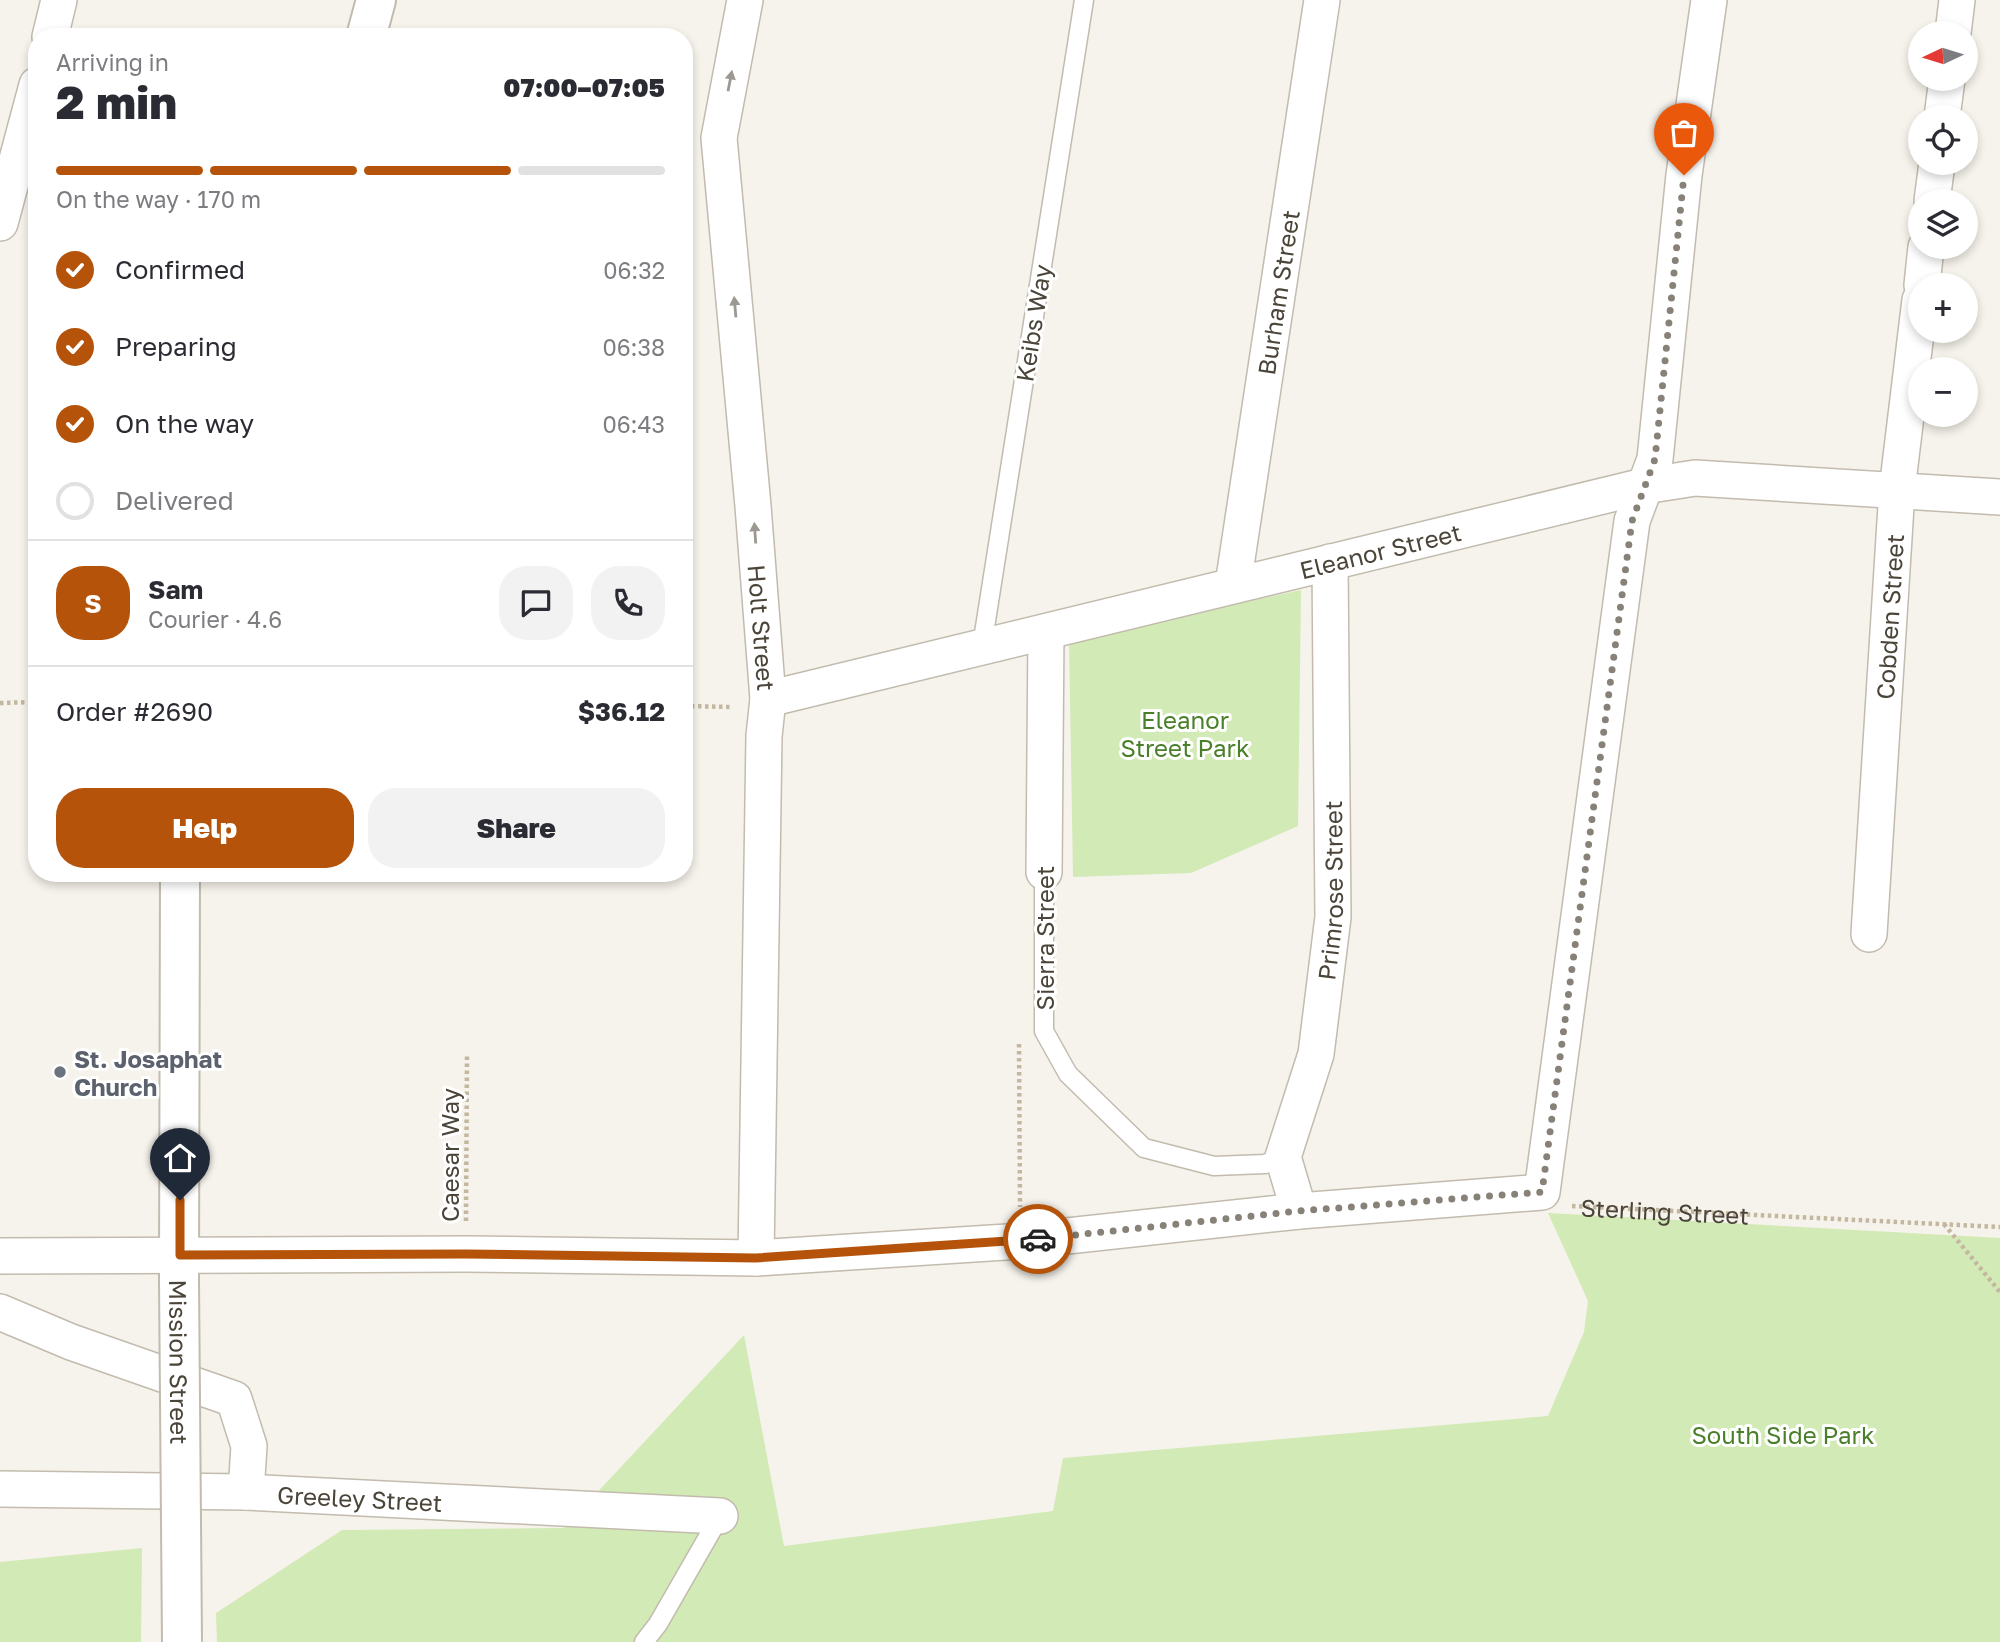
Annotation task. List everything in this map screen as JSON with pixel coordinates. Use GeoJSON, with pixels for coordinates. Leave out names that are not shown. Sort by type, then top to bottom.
{"type":"FeatureCollection","features":[{"type":"Feature","properties":{"kind":"street"},"geometry":{"type":"LineString","coordinates":[[52,28],[59,0]]}},
{"type":"Feature","properties":{"kind":"street"},"geometry":{"type":"LineString","coordinates":[[368,28],[376,0]]}},
{"type":"Feature","properties":{"kind":"street","name":"Holt Street"},"geometry":{"type":"LineString","coordinates":[[745,0],[719,138],[753,506],[752,703],[764,749],[756,1258]]}},
{"type":"Feature","properties":{"kind":"street","name":"Burham Street"},"geometry":{"type":"LineString","coordinates":[[1233,585],[1322,0]]}},
{"type":"Feature","properties":{"kind":"street"},"geometry":{"type":"LineString","coordinates":[[0,1255],[180,1267],[466,1254],[756,1258],[1021,1241],[1299,1211],[1542,1192],[1632,521],[1655,459],[1684,175],[1709,0]]}},
{"type":"Feature","properties":{"kind":"street"},"geometry":{"type":"LineString","coordinates":[[1954,21],[1957,0]]}},
{"type":"Feature","properties":{"kind":"street"},"geometry":{"type":"LineString","coordinates":[[0,223],[28,119]]}},
{"type":"Feature","properties":{"kind":"street","name":"Cobden Street"},"geometry":{"type":"LineString","coordinates":[[1869,934],[1896,490],[1915,343]]}},
{"type":"Feature","properties":{"kind":"street","name":"Eleanor Street"},"geometry":{"type":"LineString","coordinates":[[752,703],[1644,486],[1695,478],[2000,497]]}},
{"type":"Feature","properties":{"kind":"street","name":"Primrose Street"},"geometry":{"type":"LineString","coordinates":[[1283,1157],[1316,1054],[1333,917],[1330,562]]}},
{"type":"Feature","properties":{"kind":"street","name":"Sierra Street"},"geometry":{"type":"LineString","coordinates":[[1044,872],[1046,632]]}},
{"type":"Feature","properties":{"kind":"street","name":"Mission Street"},"geometry":{"type":"LineString","coordinates":[[180,882],[181,1642]]}},
{"type":"Feature","properties":{"kind":"street"},"geometry":{"type":"LineString","coordinates":[[1283,1157],[1299,1211]]}},
{"type":"Feature","properties":{"kind":"street"},"geometry":{"type":"LineString","coordinates":[[0,1312],[71,1342],[234,1398],[249,1446],[246,1492]]}},
{"type":"Feature","properties":{"kind":"street","name":"Greeley Street"},"geometry":{"type":"LineString","coordinates":[[0,1489],[246,1492],[720,1516]]}},
{"type":"Feature","properties":{"kind":"lane","name":"Keibs Way"},"geometry":{"type":"LineString","coordinates":[[982,646],[1084,0]]}},
{"type":"Feature","properties":{"kind":"lane","name":"Sierra Street"},"geometry":{"type":"LineString","coordinates":[[1044,872],[1044,1031],[1068,1074],[1144,1148],[1214,1166],[1265,1164],[1283,1157]]}},
{"type":"Feature","properties":{"kind":"lane"},"geometry":{"type":"LineString","coordinates":[[644,1642],[658,1624],[720,1516]]}},
{"type":"Feature","properties":{"kind":"path"},"geometry":{"type":"LineString","coordinates":[[0,703],[28,702]]}},
{"type":"Feature","properties":{"kind":"path"},"geometry":{"type":"LineString","coordinates":[[693,706],[752,703]]}},
{"type":"Feature","properties":{"kind":"path","name":"Sierra Street"},"geometry":{"type":"LineString","coordinates":[[1019,1038],[1020,1218]]}},
{"type":"Feature","properties":{"kind":"path","name":"Caesar Way"},"geometry":{"type":"LineString","coordinates":[[466,1254],[467,1056]]}},
{"type":"Feature","properties":{"kind":"path","name":"Sterling Street"},"geometry":{"type":"LineString","coordinates":[[1542,1192],[1541,1204],[2000,1227]]}},
{"type":"Feature","properties":{"kind":"path"},"geometry":{"type":"LineString","coordinates":[[1944,1224],[2000,1292]]}},
{"type":"Feature","properties":{"kind":"green space","name":"Eleanor Street Park"},"geometry":{"type":"Polygon","coordinates":[[[1301,590],[1298,826],[1191,873],[1073,877],[1069,640],[1301,590]]]}},
{"type":"Feature","properties":{"kind":"green space","name":"South Side Park"},"geometry":{"type":"Polygon","coordinates":[[[1548,1213],[2000,1238],[2000,1642],[217,1642],[216,1613],[342,1530],[564,1528],[744,1335],[784,1546],[1053,1511],[1063,1458],[1548,1416],[1584,1332],[1588,1301],[1548,1213]]]}},
{"type":"Feature","properties":{"kind":"green space"},"geometry":{"type":"Polygon","coordinates":[[[142,1548],[141,1642],[0,1642],[0,1562],[142,1548]]]}},
{"type":"Feature","properties":{"kind":"way so far"},"geometry":{"type":"LineString","coordinates":[[1038,1239],[1299,1211],[1542,1192],[1632,521],[1655,459],[1684,175]]}},
{"type":"Feature","properties":{"kind":"place","name":"St. Josaphat Church"},"geometry":{"type":"Point","coordinates":[60,1072]}},
{"type":"Feature","properties":{"kind":"route"},"geometry":{"type":"LineString","coordinates":[[180,1200],[180,1255],[466,1254],[756,1258],[1038,1239]]}}]}
